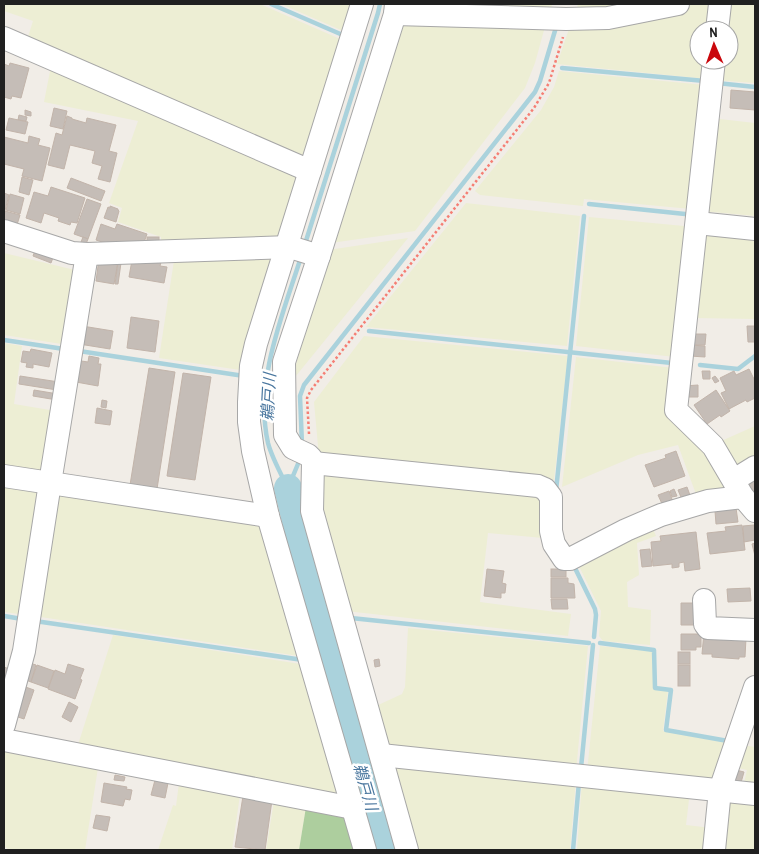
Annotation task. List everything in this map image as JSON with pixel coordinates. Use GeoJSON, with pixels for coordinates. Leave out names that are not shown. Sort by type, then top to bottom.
{"type":"FeatureCollection","features":[{"type":"Feature","properties":{"kind":"street"},"geometry":{"type":"LineString","coordinates":[[362,4],[288,247],[256,344],[251,375],[249,408],[253,451],[268,516],[365,850]]}},
{"type":"Feature","properties":{"kind":"street"},"geometry":{"type":"LineString","coordinates":[[678,4],[608,18],[562,19],[395,9],[319,256],[284,362],[285,436],[306,456],[538,486],[545,489],[551,497],[551,531],[554,544],[564,558],[570,559],[660,515],[708,502],[744,496]]}},
{"type":"Feature","properties":{"kind":"street"},"geometry":{"type":"LineString","coordinates":[[718,20],[720,4]]}},
{"type":"Feature","properties":{"kind":"street"},"geometry":{"type":"LineString","coordinates":[[4,38],[310,171]]}},
{"type":"Feature","properties":{"kind":"street"},"geometry":{"type":"LineString","coordinates":[[713,70],[676,410],[713,446],[744,496]]}},
{"type":"Feature","properties":{"kind":"street"},"geometry":{"type":"LineString","coordinates":[[697,222],[755,229]]}},
{"type":"Feature","properties":{"kind":"street"},"geometry":{"type":"LineString","coordinates":[[4,231],[72,253],[288,247],[319,256]]}},
{"type":"Feature","properties":{"kind":"street"},"geometry":{"type":"LineString","coordinates":[[4,725],[24,651],[87,254]]}},
{"type":"Feature","properties":{"kind":"street"},"geometry":{"type":"LineString","coordinates":[[306,456],[312,511],[407,850]]}},
{"type":"Feature","properties":{"kind":"street"},"geometry":{"type":"LineString","coordinates":[[744,496],[755,468]]}},
{"type":"Feature","properties":{"kind":"street"},"geometry":{"type":"LineString","coordinates":[[4,476],[268,516]]}},
{"type":"Feature","properties":{"kind":"street"},"geometry":{"type":"LineString","coordinates":[[704,600],[705,624],[708,628],[755,630]]}},
{"type":"Feature","properties":{"kind":"street"},"geometry":{"type":"LineString","coordinates":[[714,850],[720,790],[755,687]]}},
{"type":"Feature","properties":{"kind":"street"},"geometry":{"type":"LineString","coordinates":[[4,740],[353,808]]}},
{"type":"Feature","properties":{"kind":"street"},"geometry":{"type":"LineString","coordinates":[[380,755],[755,794]]}},
{"type":"Feature","properties":{"kind":"path"},"geometry":{"type":"LineString","coordinates":[[306,456],[307,398],[311,390],[534,108],[549,82],[562,19]]}},
{"type":"Feature","properties":{"kind":"green space"},"geometry":{"type":"Polygon","coordinates":[[[4,4],[260,4],[347,42],[308,162],[26,43],[33,21],[4,11],[4,4]]]}},
{"type":"Feature","properties":{"kind":"green space"},"geometry":{"type":"Polygon","coordinates":[[[281,4],[358,4],[350,34],[281,4]]]}},
{"type":"Feature","properties":{"kind":"green space"},"geometry":{"type":"Polygon","coordinates":[[[401,4],[552,4],[550,14],[401,4]]]}},
{"type":"Feature","properties":{"kind":"green space"},"geometry":{"type":"Polygon","coordinates":[[[578,4],[656,4],[575,15],[578,4]]]}},
{"type":"Feature","properties":{"kind":"green space"},"geometry":{"type":"Polygon","coordinates":[[[692,4],[711,4],[712,20],[689,20],[689,70],[708,70],[707,79],[557,64],[570,26],[692,4]]]}},
{"type":"Feature","properties":{"kind":"green space"},"geometry":{"type":"Polygon","coordinates":[[[725,4],[755,4],[755,83],[714,80],[715,70],[739,70],[739,20],[722,20],[725,4]]]}},
{"type":"Feature","properties":{"kind":"green space"},"geometry":{"type":"Polygon","coordinates":[[[398,19],[546,23],[535,63],[525,88],[415,231],[331,243],[398,19]]]}},
{"type":"Feature","properties":{"kind":"green space"},"geometry":{"type":"Polygon","coordinates":[[[52,61],[299,170],[285,241],[161,247],[161,237],[118,222],[122,208],[109,203],[138,121],[44,102],[52,61]]]}},
{"type":"Feature","properties":{"kind":"green space"},"geometry":{"type":"Polygon","coordinates":[[[559,71],[705,85],[691,209],[584,199],[583,206],[480,195],[475,191],[541,110],[554,87],[559,71]]]}},
{"type":"Feature","properties":{"kind":"green space"},"geometry":{"type":"Polygon","coordinates":[[[711,118],[755,123],[755,216],[702,211],[711,118]]]}},
{"type":"Feature","properties":{"kind":"green space"},"geometry":{"type":"Polygon","coordinates":[[[466,203],[580,216],[567,346],[366,327],[466,203]]]}},
{"type":"Feature","properties":{"kind":"green space"},"geometry":{"type":"Polygon","coordinates":[[[589,217],[684,226],[688,231],[675,357],[576,346],[589,217]]]}},
{"type":"Feature","properties":{"kind":"green space"},"geometry":{"type":"Polygon","coordinates":[[[702,231],[755,232],[755,319],[693,318],[702,231]]]}},
{"type":"Feature","properties":{"kind":"green space"},"geometry":{"type":"Polygon","coordinates":[[[408,238],[291,382],[328,250],[408,238]]]}},
{"type":"Feature","properties":{"kind":"green space"},"geometry":{"type":"Polygon","coordinates":[[[282,251],[247,371],[159,358],[175,254],[282,251]]]}},
{"type":"Feature","properties":{"kind":"green space"},"geometry":{"type":"Polygon","coordinates":[[[4,253],[79,271],[68,345],[4,335],[4,253]]]}},
{"type":"Feature","properties":{"kind":"green space"},"geometry":{"type":"Polygon","coordinates":[[[364,336],[568,356],[554,480],[319,457],[314,402],[364,336]]]}},
{"type":"Feature","properties":{"kind":"green space"},"geometry":{"type":"Polygon","coordinates":[[[4,343],[22,346],[14,404],[56,411],[46,476],[4,473],[4,343]]]}},
{"type":"Feature","properties":{"kind":"green space"},"geometry":{"type":"Polygon","coordinates":[[[576,357],[674,368],[670,411],[711,452],[727,493],[697,497],[678,445],[638,455],[562,487],[576,357]]]}},
{"type":"Feature","properties":{"kind":"green space"},"geometry":{"type":"Polygon","coordinates":[[[755,426],[755,460],[740,470],[719,442],[755,426]]]}},
{"type":"Feature","properties":{"kind":"green space"},"geometry":{"type":"Polygon","coordinates":[[[320,472],[542,492],[543,538],[488,533],[480,602],[571,614],[568,636],[346,611],[318,510],[320,472]]]}},
{"type":"Feature","properties":{"kind":"green space"},"geometry":{"type":"Polygon","coordinates":[[[4,480],[40,486],[25,615],[4,612],[4,480]]]}},
{"type":"Feature","properties":{"kind":"green space"},"geometry":{"type":"Polygon","coordinates":[[[54,490],[262,519],[306,657],[34,616],[54,490]]]}},
{"type":"Feature","properties":{"kind":"green space"},"geometry":{"type":"Polygon","coordinates":[[[651,524],[656,536],[637,543],[639,575],[627,582],[628,607],[651,610],[650,645],[603,641],[599,636],[601,611],[576,560],[651,524]]]}},
{"type":"Feature","properties":{"kind":"green space"},"geometry":{"type":"Polygon","coordinates":[[[408,628],[588,646],[576,771],[391,754],[376,706],[402,694],[405,687],[408,628]]]}},
{"type":"Feature","properties":{"kind":"green space"},"geometry":{"type":"Polygon","coordinates":[[[113,635],[307,665],[345,798],[76,751],[113,635]]]}},
{"type":"Feature","properties":{"kind":"green space"},"geometry":{"type":"Polygon","coordinates":[[[600,646],[653,651],[654,689],[668,691],[663,731],[728,743],[715,779],[587,772],[600,646]]]}},
{"type":"Feature","properties":{"kind":"green space"},"geometry":{"type":"Polygon","coordinates":[[[742,745],[755,747],[755,788],[743,787],[747,770],[733,767],[742,745]]]}},
{"type":"Feature","properties":{"kind":"green space"},"geometry":{"type":"Polygon","coordinates":[[[4,750],[98,768],[85,850],[7,850],[4,847],[4,750]]]}},
{"type":"Feature","properties":{"kind":"green space"},"geometry":{"type":"Polygon","coordinates":[[[390,760],[576,780],[570,850],[411,850],[390,760]]]}},
{"type":"Feature","properties":{"kind":"green space"},"geometry":{"type":"Polygon","coordinates":[[[582,781],[690,791],[686,825],[712,828],[709,850],[577,850],[582,781]]]}},
{"type":"Feature","properties":{"kind":"green space"},"geometry":{"type":"Polygon","coordinates":[[[179,783],[240,795],[232,850],[158,850],[173,805],[176,806],[179,783]]]}},
{"type":"Feature","properties":{"kind":"green space"},"geometry":{"type":"Polygon","coordinates":[[[755,800],[755,850],[721,850],[725,802],[755,800]]]}},
{"type":"Feature","properties":{"kind":"green space"},"geometry":{"type":"Polygon","coordinates":[[[274,801],[306,807],[299,850],[266,850],[274,801]]]}},
{"type":"Feature","properties":{"kind":"green space"},"geometry":{"type":"Polygon","coordinates":[[[306,807],[351,815],[361,850],[299,850],[306,807]]]}},
{"type":"Feature","properties":{"kind":"building"},"geometry":{"type":"Polygon","coordinates":[[[10,63],[29,68],[21,98],[12,96],[11,99],[4,97],[4,64],[9,66],[10,63]]]}},
{"type":"Feature","properties":{"kind":"building"},"geometry":{"type":"Polygon","coordinates":[[[731,90],[755,92],[755,110],[730,108],[731,90]]]}},
{"type":"Feature","properties":{"kind":"building"},"geometry":{"type":"Polygon","coordinates":[[[54,108],[67,111],[63,129],[50,126],[54,108]]]}},
{"type":"Feature","properties":{"kind":"building"},"geometry":{"type":"Polygon","coordinates":[[[25,110],[31,112],[31,116],[25,115],[25,110]]]}},
{"type":"Feature","properties":{"kind":"building"},"geometry":{"type":"Polygon","coordinates":[[[19,115],[27,117],[26,121],[18,120],[19,115]]]}},
{"type":"Feature","properties":{"kind":"building"},"geometry":{"type":"Polygon","coordinates":[[[67,116],[86,123],[87,118],[116,125],[109,151],[117,153],[110,182],[98,179],[102,166],[92,163],[95,151],[70,145],[64,169],[48,165],[56,133],[62,135],[67,116]]]}},
{"type":"Feature","properties":{"kind":"building"},"geometry":{"type":"Polygon","coordinates":[[[9,118],[28,122],[25,134],[6,130],[9,118]]]}},
{"type":"Feature","properties":{"kind":"building"},"geometry":{"type":"Polygon","coordinates":[[[29,136],[40,139],[38,145],[50,148],[42,181],[22,176],[24,169],[4,164],[4,137],[28,143],[29,136]]]}},
{"type":"Feature","properties":{"kind":"building"},"geometry":{"type":"Polygon","coordinates":[[[22,177],[33,180],[29,195],[19,192],[22,177]]]}},
{"type":"Feature","properties":{"kind":"building"},"geometry":{"type":"Polygon","coordinates":[[[71,178],[105,191],[101,201],[67,188],[71,178]]]}},
{"type":"Feature","properties":{"kind":"building"},"geometry":{"type":"Polygon","coordinates":[[[51,187],[85,198],[77,223],[71,222],[70,225],[58,221],[59,218],[44,213],[41,223],[26,218],[34,192],[48,196],[51,187]]]}},
{"type":"Feature","properties":{"kind":"building"},"geometry":{"type":"Polygon","coordinates":[[[4,193],[9,195],[4,214],[4,193]]]}},
{"type":"Feature","properties":{"kind":"building"},"geometry":{"type":"Polygon","coordinates":[[[10,194],[24,198],[20,214],[6,210],[10,194]]]}},
{"type":"Feature","properties":{"kind":"building"},"geometry":{"type":"Polygon","coordinates":[[[87,199],[101,204],[88,239],[74,234],[87,199]]]}},
{"type":"Feature","properties":{"kind":"building"},"geometry":{"type":"Polygon","coordinates":[[[110,206],[119,211],[116,222],[104,218],[110,206]]]}},
{"type":"Feature","properties":{"kind":"building"},"geometry":{"type":"Polygon","coordinates":[[[5,211],[20,215],[16,228],[4,225],[5,211]]]}},
{"type":"Feature","properties":{"kind":"building"},"geometry":{"type":"Polygon","coordinates":[[[101,224],[115,229],[117,224],[147,234],[142,248],[118,247],[96,240],[101,224]]]}},
{"type":"Feature","properties":{"kind":"building"},"geometry":{"type":"Polygon","coordinates":[[[83,237],[88,239],[86,244],[81,242],[83,237]]]}},
{"type":"Feature","properties":{"kind":"building"},"geometry":{"type":"Polygon","coordinates":[[[147,237],[159,237],[159,245],[147,245],[147,237]]]}},
{"type":"Feature","properties":{"kind":"building"},"geometry":{"type":"Polygon","coordinates":[[[36,248],[54,255],[51,263],[33,256],[36,248]]]}},
{"type":"Feature","properties":{"kind":"building"},"geometry":{"type":"Polygon","coordinates":[[[99,259],[118,262],[114,284],[96,281],[99,259]]]}},
{"type":"Feature","properties":{"kind":"building"},"geometry":{"type":"Polygon","coordinates":[[[132,260],[161,262],[160,266],[167,267],[164,283],[129,277],[132,260]]]}},
{"type":"Feature","properties":{"kind":"building"},"geometry":{"type":"Polygon","coordinates":[[[118,262],[121,263],[118,284],[115,284],[118,262]]]}},
{"type":"Feature","properties":{"kind":"building"},"geometry":{"type":"Polygon","coordinates":[[[131,317],[159,321],[155,352],[127,348],[131,317]]]}},
{"type":"Feature","properties":{"kind":"building"},"geometry":{"type":"Polygon","coordinates":[[[82,326],[113,331],[110,349],[79,344],[82,326]]]}},
{"type":"Feature","properties":{"kind":"building"},"geometry":{"type":"Polygon","coordinates":[[[747,326],[755,326],[755,342],[748,342],[747,326]]]}},
{"type":"Feature","properties":{"kind":"building"},"geometry":{"type":"Polygon","coordinates":[[[691,334],[706,334],[705,345],[690,345],[691,334]]]}},
{"type":"Feature","properties":{"kind":"building"},"geometry":{"type":"Polygon","coordinates":[[[690,345],[705,346],[705,357],[690,356],[690,345]]]}},
{"type":"Feature","properties":{"kind":"building"},"geometry":{"type":"Polygon","coordinates":[[[31,349],[52,353],[49,367],[33,364],[33,368],[26,367],[27,363],[21,362],[23,351],[30,352],[31,349]]]}},
{"type":"Feature","properties":{"kind":"building"},"geometry":{"type":"Polygon","coordinates":[[[89,356],[99,358],[98,364],[101,364],[98,386],[76,382],[75,360],[88,362],[89,356]]]}},
{"type":"Feature","properties":{"kind":"building"},"geometry":{"type":"Polygon","coordinates":[[[149,368],[175,372],[157,489],[130,485],[149,368]]]}},
{"type":"Feature","properties":{"kind":"building"},"geometry":{"type":"Polygon","coordinates":[[[749,369],[755,381],[755,398],[747,402],[746,400],[729,409],[721,393],[726,391],[720,378],[734,371],[736,375],[749,369]]]}},
{"type":"Feature","properties":{"kind":"building"},"geometry":{"type":"Polygon","coordinates":[[[702,371],[710,371],[710,379],[703,379],[702,371]]]}},
{"type":"Feature","properties":{"kind":"building"},"geometry":{"type":"Polygon","coordinates":[[[183,373],[211,377],[195,480],[167,476],[183,373]]]}},
{"type":"Feature","properties":{"kind":"building"},"geometry":{"type":"Polygon","coordinates":[[[20,376],[59,382],[57,390],[19,384],[20,376]]]}},
{"type":"Feature","properties":{"kind":"building"},"geometry":{"type":"Polygon","coordinates":[[[715,376],[719,381],[715,383],[712,378],[715,376]]]}},
{"type":"Feature","properties":{"kind":"building"},"geometry":{"type":"Polygon","coordinates":[[[698,385],[698,397],[685,397],[684,386],[698,385]]]}},
{"type":"Feature","properties":{"kind":"building"},"geometry":{"type":"Polygon","coordinates":[[[34,390],[58,394],[57,400],[33,396],[34,390]]]}},
{"type":"Feature","properties":{"kind":"building"},"geometry":{"type":"Polygon","coordinates":[[[716,390],[730,411],[707,424],[694,405],[716,390]]]}},
{"type":"Feature","properties":{"kind":"building"},"geometry":{"type":"Polygon","coordinates":[[[102,400],[107,401],[106,408],[101,407],[102,400]]]}},
{"type":"Feature","properties":{"kind":"building"},"geometry":{"type":"Polygon","coordinates":[[[97,408],[112,411],[110,425],[95,423],[97,408]]]}},
{"type":"Feature","properties":{"kind":"building"},"geometry":{"type":"Polygon","coordinates":[[[676,451],[685,476],[654,487],[645,465],[666,458],[665,455],[676,451]]]}},
{"type":"Feature","properties":{"kind":"building"},"geometry":{"type":"Polygon","coordinates":[[[755,476],[755,497],[743,483],[755,476]]]}},
{"type":"Feature","properties":{"kind":"building"},"geometry":{"type":"Polygon","coordinates":[[[687,487],[691,498],[683,502],[678,490],[687,487]]]}},
{"type":"Feature","properties":{"kind":"building"},"geometry":{"type":"Polygon","coordinates":[[[674,489],[677,496],[672,497],[670,491],[674,489]]]}},
{"type":"Feature","properties":{"kind":"building"},"geometry":{"type":"Polygon","coordinates":[[[669,491],[673,502],[663,506],[658,495],[669,491]]]}},
{"type":"Feature","properties":{"kind":"building"},"geometry":{"type":"Polygon","coordinates":[[[736,508],[738,522],[716,524],[715,511],[736,508]]]}},
{"type":"Feature","properties":{"kind":"building"},"geometry":{"type":"Polygon","coordinates":[[[742,525],[745,550],[710,554],[707,533],[726,531],[725,527],[742,525]]]}},
{"type":"Feature","properties":{"kind":"building"},"geometry":{"type":"Polygon","coordinates":[[[754,525],[755,540],[744,542],[743,526],[754,525]]]}},
{"type":"Feature","properties":{"kind":"building"},"geometry":{"type":"Polygon","coordinates":[[[696,532],[700,569],[685,571],[684,562],[679,563],[679,567],[672,568],[672,564],[653,566],[651,542],[661,541],[660,536],[696,532]]]}},
{"type":"Feature","properties":{"kind":"building"},"geometry":{"type":"Polygon","coordinates":[[[755,543],[755,556],[752,544],[755,543]]]}},
{"type":"Feature","properties":{"kind":"building"},"geometry":{"type":"Polygon","coordinates":[[[650,549],[652,566],[642,567],[640,550],[650,549]]]}},
{"type":"Feature","properties":{"kind":"building"},"geometry":{"type":"Polygon","coordinates":[[[487,569],[504,571],[502,583],[506,584],[505,593],[501,593],[501,598],[484,596],[487,569]]]}},
{"type":"Feature","properties":{"kind":"building"},"geometry":{"type":"Polygon","coordinates":[[[551,569],[566,569],[566,577],[551,577],[551,569]]]}},
{"type":"Feature","properties":{"kind":"building"},"geometry":{"type":"Polygon","coordinates":[[[551,578],[568,578],[568,583],[574,584],[575,598],[551,598],[551,578]]]}},
{"type":"Feature","properties":{"kind":"building"},"geometry":{"type":"Polygon","coordinates":[[[750,588],[751,601],[728,602],[727,589],[750,588]]]}},
{"type":"Feature","properties":{"kind":"building"},"geometry":{"type":"Polygon","coordinates":[[[551,599],[567,599],[568,609],[552,609],[551,599]]]}},
{"type":"Feature","properties":{"kind":"building"},"geometry":{"type":"Polygon","coordinates":[[[681,603],[701,603],[700,625],[681,625],[681,603]]]}},
{"type":"Feature","properties":{"kind":"building"},"geometry":{"type":"Polygon","coordinates":[[[704,632],[746,638],[745,657],[739,657],[739,659],[712,657],[712,654],[702,654],[704,632]]]}},
{"type":"Feature","properties":{"kind":"building"},"geometry":{"type":"Polygon","coordinates":[[[681,634],[701,634],[701,647],[696,647],[696,650],[681,650],[681,634]]]}},
{"type":"Feature","properties":{"kind":"building"},"geometry":{"type":"Polygon","coordinates":[[[678,652],[690,652],[690,664],[678,664],[678,652]]]}},
{"type":"Feature","properties":{"kind":"building"},"geometry":{"type":"Polygon","coordinates":[[[379,659],[380,666],[375,667],[374,660],[379,659]]]}},
{"type":"Feature","properties":{"kind":"building"},"geometry":{"type":"Polygon","coordinates":[[[27,662],[36,665],[31,682],[21,678],[27,662]]]}},
{"type":"Feature","properties":{"kind":"building"},"geometry":{"type":"Polygon","coordinates":[[[68,664],[84,669],[75,699],[48,689],[55,670],[65,674],[68,664]]]}},
{"type":"Feature","properties":{"kind":"building"},"geometry":{"type":"Polygon","coordinates":[[[37,665],[54,671],[48,688],[31,682],[37,665]]]}},
{"type":"Feature","properties":{"kind":"building"},"geometry":{"type":"Polygon","coordinates":[[[678,665],[690,665],[690,686],[678,686],[678,665]]]}},
{"type":"Feature","properties":{"kind":"building"},"geometry":{"type":"Polygon","coordinates":[[[4,667],[12,670],[4,694],[4,667]]]}},
{"type":"Feature","properties":{"kind":"building"},"geometry":{"type":"Polygon","coordinates":[[[20,685],[34,690],[24,719],[9,714],[20,685]]]}},
{"type":"Feature","properties":{"kind":"building"},"geometry":{"type":"Polygon","coordinates":[[[69,702],[78,707],[71,722],[62,717],[69,702]]]}},
{"type":"Feature","properties":{"kind":"building"},"geometry":{"type":"Polygon","coordinates":[[[732,769],[744,772],[740,786],[728,782],[732,769]]]}},
{"type":"Feature","properties":{"kind":"building"},"geometry":{"type":"Polygon","coordinates":[[[115,775],[125,777],[124,781],[114,780],[115,775]]]}},
{"type":"Feature","properties":{"kind":"building"},"geometry":{"type":"Polygon","coordinates":[[[155,780],[168,783],[165,798],[151,795],[155,780]]]}},
{"type":"Feature","properties":{"kind":"building"},"geometry":{"type":"Polygon","coordinates":[[[104,783],[127,787],[126,789],[132,790],[130,800],[125,799],[123,806],[101,802],[104,783]]]}},
{"type":"Feature","properties":{"kind":"building"},"geometry":{"type":"Polygon","coordinates":[[[243,796],[272,800],[265,850],[235,847],[243,796]]]}},
{"type":"Feature","properties":{"kind":"building"},"geometry":{"type":"Polygon","coordinates":[[[96,815],[110,817],[107,831],[93,828],[96,815]]]}},
{"type":"Feature","properties":{"kind":"waterway"},"geometry":{"type":"LineString","coordinates":[[271,4],[345,36]]}},
{"type":"Feature","properties":{"kind":"waterway","name":"鵜戸川"},"geometry":{"type":"LineString","coordinates":[[305,244],[380,4]]}},
{"type":"Feature","properties":{"kind":"waterway"},"geometry":{"type":"LineString","coordinates":[[302,444],[300,396],[304,385],[535,92],[557,24]]}},
{"type":"Feature","properties":{"kind":"waterway"},"geometry":{"type":"LineString","coordinates":[[562,68],[705,81]]}},
{"type":"Feature","properties":{"kind":"waterway"},"geometry":{"type":"LineString","coordinates":[[717,83],[755,87]]}},
{"type":"Feature","properties":{"kind":"waterway"},"geometry":{"type":"LineString","coordinates":[[589,204],[685,214]]}},
{"type":"Feature","properties":{"kind":"waterway"},"geometry":{"type":"LineString","coordinates":[[556,491],[584,216]]}},
{"type":"Feature","properties":{"kind":"waterway","name":"鵜戸川"},"geometry":{"type":"LineString","coordinates":[[288,488],[268,443],[265,420],[265,396],[272,348],[301,257]]}},
{"type":"Feature","properties":{"kind":"waterway"},"geometry":{"type":"LineString","coordinates":[[369,331],[672,363]]}},
{"type":"Feature","properties":{"kind":"waterway"},"geometry":{"type":"LineString","coordinates":[[4,340],[64,349]]}},
{"type":"Feature","properties":{"kind":"waterway"},"geometry":{"type":"LineString","coordinates":[[79,351],[244,376]]}},
{"type":"Feature","properties":{"kind":"waterway"},"geometry":{"type":"LineString","coordinates":[[700,365],[738,369],[755,356]]}},
{"type":"Feature","properties":{"kind":"waterway"},"geometry":{"type":"LineString","coordinates":[[288,488],[300,459]]}},
{"type":"Feature","properties":{"kind":"waterway","name":"鵜戸川"},"geometry":{"type":"LineString","coordinates":[[288,488],[330,660],[384,850]]}},
{"type":"Feature","properties":{"kind":"waterway"},"geometry":{"type":"LineString","coordinates":[[574,566],[595,609],[594,637]]}},
{"type":"Feature","properties":{"kind":"waterway"},"geometry":{"type":"LineString","coordinates":[[4,616],[22,619]]}},
{"type":"Feature","properties":{"kind":"waterway"},"geometry":{"type":"LineString","coordinates":[[351,618],[589,643]]}},
{"type":"Feature","properties":{"kind":"waterway"},"geometry":{"type":"LineString","coordinates":[[35,621],[303,660]]}},
{"type":"Feature","properties":{"kind":"waterway"},"geometry":{"type":"LineString","coordinates":[[600,643],[654,650],[655,688],[671,690],[666,730],[728,741]]}},
{"type":"Feature","properties":{"kind":"waterway"},"geometry":{"type":"LineString","coordinates":[[581,768],[593,645]]}},
{"type":"Feature","properties":{"kind":"waterway","name":"鵜戸川"},"geometry":{"type":"LineString","coordinates":[[324,661],[330,660]]}},
{"type":"Feature","properties":{"kind":"waterway"},"geometry":{"type":"LineString","coordinates":[[573,850],[579,782]]}},
{"type":"Feature","properties":{"kind":"waterway"},"geometry":{"type":"LineString","coordinates":[[361,810],[372,809]]}}]}
